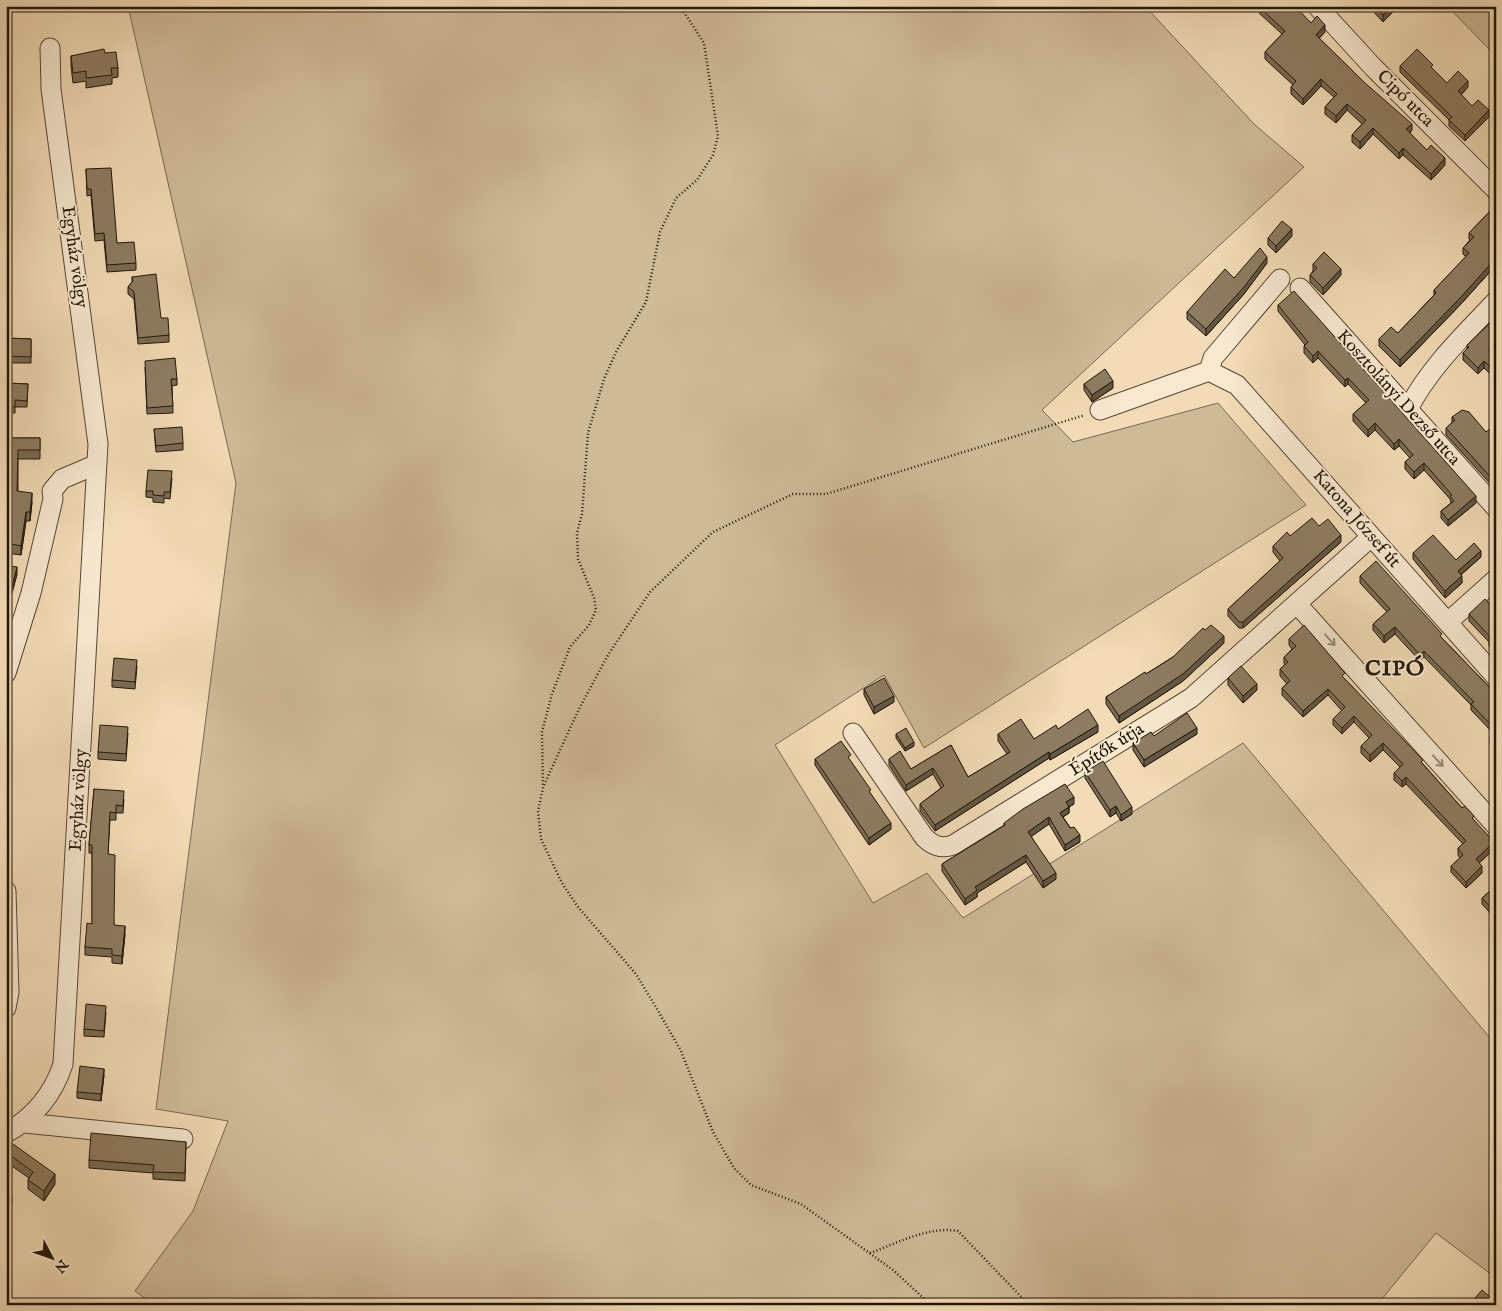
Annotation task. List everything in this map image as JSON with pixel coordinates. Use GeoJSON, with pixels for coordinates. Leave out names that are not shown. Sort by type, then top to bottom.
{"type":"FeatureCollection","features":[{"type":"Feature","properties":{"kind":"street","name":"Cipó utca"},"geometry":{"type":"LineString","coordinates":[[1317,6],[1373,67],[1496,190]]}},
{"type":"Feature","properties":{"kind":"street","name":"Egyház völgy"},"geometry":{"type":"LineString","coordinates":[[6,1133],[25,1123],[47,1098],[57,1081],[63,1064],[96,499],[95,465],[98,444],[50,89],[50,48]]}},
{"type":"Feature","properties":{"kind":"street"},"geometry":{"type":"LineString","coordinates":[[1100,410],[1209,371],[1213,358],[1280,279]]}},
{"type":"Feature","properties":{"kind":"street","name":"Kosztolányi Dezső utca"},"geometry":{"type":"LineString","coordinates":[[1300,288],[1496,508]]}},
{"type":"Feature","properties":{"kind":"street"},"geometry":{"type":"LineString","coordinates":[[1408,410],[1421,385],[1496,300]]}},
{"type":"Feature","properties":{"kind":"street","name":"Katona József út"},"geometry":{"type":"LineString","coordinates":[[1209,371],[1237,385],[1496,677]]}},
{"type":"Feature","properties":{"kind":"street"},"geometry":{"type":"LineString","coordinates":[[6,673],[31,593],[53,499],[52,491],[62,479],[95,465]]}},
{"type":"Feature","properties":{"kind":"street","name":"Építők útja"},"geometry":{"type":"LineString","coordinates":[[853,733],[924,837],[930,842],[945,848],[953,845],[1191,698],[1371,537]]}},
{"type":"Feature","properties":{"kind":"street"},"geometry":{"type":"LineString","coordinates":[[1448,622],[1496,579]]}},
{"type":"Feature","properties":{"kind":"street"},"geometry":{"type":"LineString","coordinates":[[1297,604],[1496,826]]}},
{"type":"Feature","properties":{"kind":"street"},"geometry":{"type":"LineString","coordinates":[[6,891],[9,992],[6,1008]]}},
{"type":"Feature","properties":{"kind":"street"},"geometry":{"type":"LineString","coordinates":[[25,1123],[183,1139]]}},
{"type":"Feature","properties":{"kind":"path"},"geometry":{"type":"LineString","coordinates":[[543,788],[542,732],[552,694],[570,647],[589,626],[596,610],[594,598],[578,559],[577,533],[582,514],[588,433],[604,379],[614,357],[646,302],[660,232],[676,198],[697,180],[713,155],[718,136],[704,42],[680,6]]}},
{"type":"Feature","properties":{"kind":"path"},"geometry":{"type":"LineString","coordinates":[[931,1305],[893,1270],[801,1204],[751,1185],[734,1168],[713,1132],[681,1051],[636,974],[578,907],[562,883],[541,839],[538,811],[543,788],[579,708],[608,655],[650,592],[713,532],[793,494],[826,494],[1100,410]]}},
{"type":"Feature","properties":{"kind":"path"},"geometry":{"type":"LineString","coordinates":[[870,1253],[944,1229],[958,1231],[1029,1305]]}},
{"type":"Feature","properties":{"kind":"shaded area"},"geometry":{"type":"Polygon","coordinates":[[[128,6],[1145,6],[1254,124],[1304,167],[1042,410],[1073,442],[1218,403],[1306,505],[924,748],[884,675],[775,745],[873,903],[927,873],[963,918],[1243,743],[1496,1045],[1496,1278],[1436,1233],[1377,1305],[154,1305],[135,1291],[193,1211],[228,1121],[156,1109],[236,483],[128,6]]]}},
{"type":"Feature","properties":{"kind":"shaded area"},"geometry":{"type":"Polygon","coordinates":[[[1447,6],[1496,6],[1496,56],[1447,6]]]}},
{"type":"Feature","properties":{"kind":"building"},"geometry":{"type":"Polygon","coordinates":[[[1259,6],[1295,6],[1311,23],[1317,16],[1325,25],[1316,35],[1365,83],[1412,124],[1406,129],[1427,150],[1431,145],[1445,158],[1431,174],[1403,148],[1399,153],[1373,128],[1360,142],[1352,135],[1366,120],[1347,104],[1336,116],[1325,107],[1337,94],[1321,79],[1303,99],[1291,87],[1296,81],[1265,52],[1285,31],[1259,6]]]}},
{"type":"Feature","properties":{"kind":"building"},"geometry":{"type":"Polygon","coordinates":[[[1374,6],[1392,6],[1383,15],[1374,6]]]}},
{"type":"Feature","properties":{"kind":"building"},"geometry":{"type":"Polygon","coordinates":[[[104,49],[105,53],[116,52],[118,68],[111,68],[112,75],[86,78],[86,71],[73,73],[71,56],[104,49]]]}},
{"type":"Feature","properties":{"kind":"building"},"geometry":{"type":"Polygon","coordinates":[[[1417,49],[1447,83],[1458,71],[1468,81],[1458,91],[1472,106],[1478,100],[1489,110],[1465,135],[1449,120],[1452,117],[1400,66],[1417,49]]]}},
{"type":"Feature","properties":{"kind":"building"},"geometry":{"type":"Polygon","coordinates":[[[111,168],[117,243],[134,242],[136,263],[107,265],[104,233],[95,234],[91,189],[87,189],[86,169],[111,168]]]}},
{"type":"Feature","properties":{"kind":"building"},"geometry":{"type":"Polygon","coordinates":[[[1496,205],[1496,258],[1400,360],[1379,339],[1391,327],[1398,333],[1436,293],[1434,290],[1469,253],[1463,248],[1474,237],[1469,233],[1496,205]]]}},
{"type":"Feature","properties":{"kind":"building"},"geometry":{"type":"Polygon","coordinates":[[[1282,221],[1292,229],[1276,246],[1268,238],[1282,221]]]}},
{"type":"Feature","properties":{"kind":"building"},"geometry":{"type":"Polygon","coordinates":[[[1260,248],[1267,257],[1244,287],[1206,329],[1187,312],[1225,269],[1234,278],[1260,248]]]}},
{"type":"Feature","properties":{"kind":"building"},"geometry":{"type":"Polygon","coordinates":[[[1324,252],[1341,269],[1323,288],[1310,275],[1317,268],[1313,264],[1324,252]]]}},
{"type":"Feature","properties":{"kind":"building"},"geometry":{"type":"Polygon","coordinates":[[[156,274],[161,318],[168,318],[169,335],[138,338],[134,292],[128,287],[133,281],[132,277],[156,274]]]}},
{"type":"Feature","properties":{"kind":"building"},"geometry":{"type":"Polygon","coordinates":[[[1294,291],[1476,496],[1448,520],[1441,511],[1454,501],[1450,496],[1452,495],[1424,463],[1414,472],[1405,462],[1413,455],[1399,439],[1394,444],[1375,423],[1368,430],[1353,414],[1369,400],[1348,378],[1345,380],[1318,351],[1313,356],[1304,346],[1308,342],[1278,305],[1294,291]]]}},
{"type":"Feature","properties":{"kind":"building"},"geometry":{"type":"Polygon","coordinates":[[[1496,317],[1496,343],[1489,350],[1496,357],[1496,372],[1484,361],[1478,368],[1463,353],[1469,347],[1467,345],[1496,317]]]}},
{"type":"Feature","properties":{"kind":"building"},"geometry":{"type":"Polygon","coordinates":[[[6,338],[31,339],[31,357],[6,356],[6,338]]]}},
{"type":"Feature","properties":{"kind":"building"},"geometry":{"type":"Polygon","coordinates":[[[175,358],[177,379],[171,379],[173,406],[147,408],[145,361],[175,358]]]}},
{"type":"Feature","properties":{"kind":"building"},"geometry":{"type":"Polygon","coordinates":[[[1105,369],[1113,381],[1092,395],[1084,384],[1105,369]]]}},
{"type":"Feature","properties":{"kind":"building"},"geometry":{"type":"Polygon","coordinates":[[[6,383],[28,384],[27,401],[15,400],[15,407],[6,406],[6,383]]]}},
{"type":"Feature","properties":{"kind":"building"},"geometry":{"type":"Polygon","coordinates":[[[1462,410],[1469,412],[1486,432],[1492,427],[1496,430],[1496,483],[1446,428],[1455,420],[1452,417],[1462,410]]]}},
{"type":"Feature","properties":{"kind":"building"},"geometry":{"type":"Polygon","coordinates":[[[182,427],[183,443],[156,446],[154,429],[182,427]]]}},
{"type":"Feature","properties":{"kind":"building"},"geometry":{"type":"Polygon","coordinates":[[[6,438],[40,438],[40,450],[18,450],[17,491],[32,493],[30,512],[26,512],[21,546],[6,543],[6,438]]]}},
{"type":"Feature","properties":{"kind":"building"},"geometry":{"type":"Polygon","coordinates":[[[148,470],[172,471],[170,492],[164,492],[164,496],[153,495],[153,491],[146,491],[148,470]]]}},
{"type":"Feature","properties":{"kind":"building"},"geometry":{"type":"Polygon","coordinates":[[[1312,518],[1319,526],[1328,519],[1341,535],[1243,622],[1239,622],[1228,609],[1283,558],[1273,546],[1287,532],[1290,536],[1312,518]]]}},
{"type":"Feature","properties":{"kind":"building"},"geometry":{"type":"Polygon","coordinates":[[[1433,535],[1456,560],[1474,543],[1481,551],[1458,571],[1462,576],[1445,591],[1413,553],[1433,535]]]}},
{"type":"Feature","properties":{"kind":"building"},"geometry":{"type":"Polygon","coordinates":[[[1376,561],[1442,634],[1440,636],[1496,694],[1494,696],[1496,698],[1496,730],[1471,704],[1474,702],[1424,651],[1420,655],[1395,627],[1384,636],[1373,624],[1390,609],[1360,576],[1376,561]]]}},
{"type":"Feature","properties":{"kind":"building"},"geometry":{"type":"Polygon","coordinates":[[[6,565],[17,567],[12,587],[6,585],[6,565]]]}},
{"type":"Feature","properties":{"kind":"building"},"geometry":{"type":"Polygon","coordinates":[[[1485,599],[1496,611],[1496,647],[1489,640],[1491,638],[1469,614],[1485,599]]]}},
{"type":"Feature","properties":{"kind":"building"},"geometry":{"type":"Polygon","coordinates":[[[1211,625],[1224,636],[1183,674],[1119,716],[1106,697],[1173,657],[1203,628],[1205,630],[1211,625]]]}},
{"type":"Feature","properties":{"kind":"building"},"geometry":{"type":"Polygon","coordinates":[[[1304,625],[1345,673],[1342,676],[1423,760],[1421,762],[1462,808],[1465,806],[1474,816],[1472,818],[1494,842],[1476,859],[1482,866],[1466,882],[1451,866],[1463,855],[1458,848],[1466,841],[1406,777],[1402,781],[1394,773],[1403,764],[1383,743],[1370,755],[1361,746],[1372,735],[1354,716],[1342,728],[1333,719],[1345,707],[1328,689],[1303,711],[1282,688],[1290,681],[1280,669],[1288,662],[1284,657],[1296,646],[1289,639],[1304,625]]]}},
{"type":"Feature","properties":{"kind":"building"},"geometry":{"type":"Polygon","coordinates":[[[114,658],[137,660],[135,682],[112,680],[114,658]]]}},
{"type":"Feature","properties":{"kind":"building"},"geometry":{"type":"Polygon","coordinates":[[[1241,666],[1257,684],[1243,696],[1228,678],[1241,666]]]}},
{"type":"Feature","properties":{"kind":"building"},"geometry":{"type":"Polygon","coordinates":[[[884,678],[894,696],[874,707],[864,689],[884,678]]]}},
{"type":"Feature","properties":{"kind":"building"},"geometry":{"type":"Polygon","coordinates":[[[1088,709],[1098,725],[1050,754],[1049,752],[935,825],[920,804],[944,786],[933,768],[906,785],[889,759],[900,751],[911,769],[951,745],[968,777],[1010,752],[998,734],[1021,719],[1034,739],[1056,725],[1058,729],[1088,709]]]}},
{"type":"Feature","properties":{"kind":"building"},"geometry":{"type":"Polygon","coordinates":[[[1187,713],[1197,728],[1144,760],[1133,743],[1151,732],[1154,736],[1187,713]]]}},
{"type":"Feature","properties":{"kind":"building"},"geometry":{"type":"Polygon","coordinates":[[[100,725],[128,727],[126,754],[98,752],[100,725]]]}},
{"type":"Feature","properties":{"kind":"building"},"geometry":{"type":"Polygon","coordinates":[[[906,728],[914,742],[905,748],[896,734],[906,728]]]}},
{"type":"Feature","properties":{"kind":"building"},"geometry":{"type":"Polygon","coordinates":[[[1496,732],[1496,743],[1490,737],[1496,732]]]}},
{"type":"Feature","properties":{"kind":"building"},"geometry":{"type":"Polygon","coordinates":[[[841,741],[851,755],[848,757],[891,823],[869,838],[815,759],[841,741]]]}},
{"type":"Feature","properties":{"kind":"building"},"geometry":{"type":"Polygon","coordinates":[[[1103,761],[1132,807],[1121,815],[1116,806],[1110,810],[1085,772],[1103,761]]]}},
{"type":"Feature","properties":{"kind":"building"},"geometry":{"type":"Polygon","coordinates":[[[1065,784],[1074,797],[1066,802],[1069,807],[1060,813],[1070,828],[1074,827],[1080,835],[1065,845],[1049,817],[1028,832],[1056,873],[1043,881],[1026,855],[975,887],[977,890],[965,899],[942,864],[1005,825],[1004,823],[1023,809],[1065,784]]]}},
{"type":"Feature","properties":{"kind":"building"},"geometry":{"type":"Polygon","coordinates":[[[94,789],[124,791],[123,806],[116,805],[116,813],[110,812],[108,854],[115,855],[114,925],[125,926],[122,956],[112,955],[112,949],[85,947],[87,923],[92,924],[92,845],[89,845],[94,789]]]}},
{"type":"Feature","properties":{"kind":"building"},"geometry":{"type":"Polygon","coordinates":[[[1496,886],[1496,904],[1491,908],[1482,898],[1496,886]]]}},
{"type":"Feature","properties":{"kind":"building"},"geometry":{"type":"Polygon","coordinates":[[[86,1004],[106,1006],[104,1031],[84,1029],[86,1004]]]}},
{"type":"Feature","properties":{"kind":"building"},"geometry":{"type":"Polygon","coordinates":[[[80,1066],[104,1069],[101,1094],[77,1092],[80,1066]]]}},
{"type":"Feature","properties":{"kind":"building"},"geometry":{"type":"Polygon","coordinates":[[[91,1133],[186,1142],[185,1173],[153,1172],[154,1165],[89,1160],[91,1133]]]}},
{"type":"Feature","properties":{"kind":"building"},"geometry":{"type":"Polygon","coordinates":[[[6,1139],[55,1174],[44,1191],[28,1180],[33,1172],[6,1152],[6,1139]]]}},
{"type":"Feature","properties":{"kind":"building"},"geometry":{"type":"Polygon","coordinates":[[[6,1191],[12,1196],[6,1204],[6,1191]]]}},
{"type":"Feature","properties":{"kind":"building"},"geometry":{"type":"Polygon","coordinates":[[[1482,1290],[1496,1302],[1496,1305],[1469,1305],[1482,1290]]]}},
{"type":"Feature","properties":{"kind":"district","name":"CIPÓ"},"geometry":{"type":"Point","coordinates":[1395,669]}}]}
